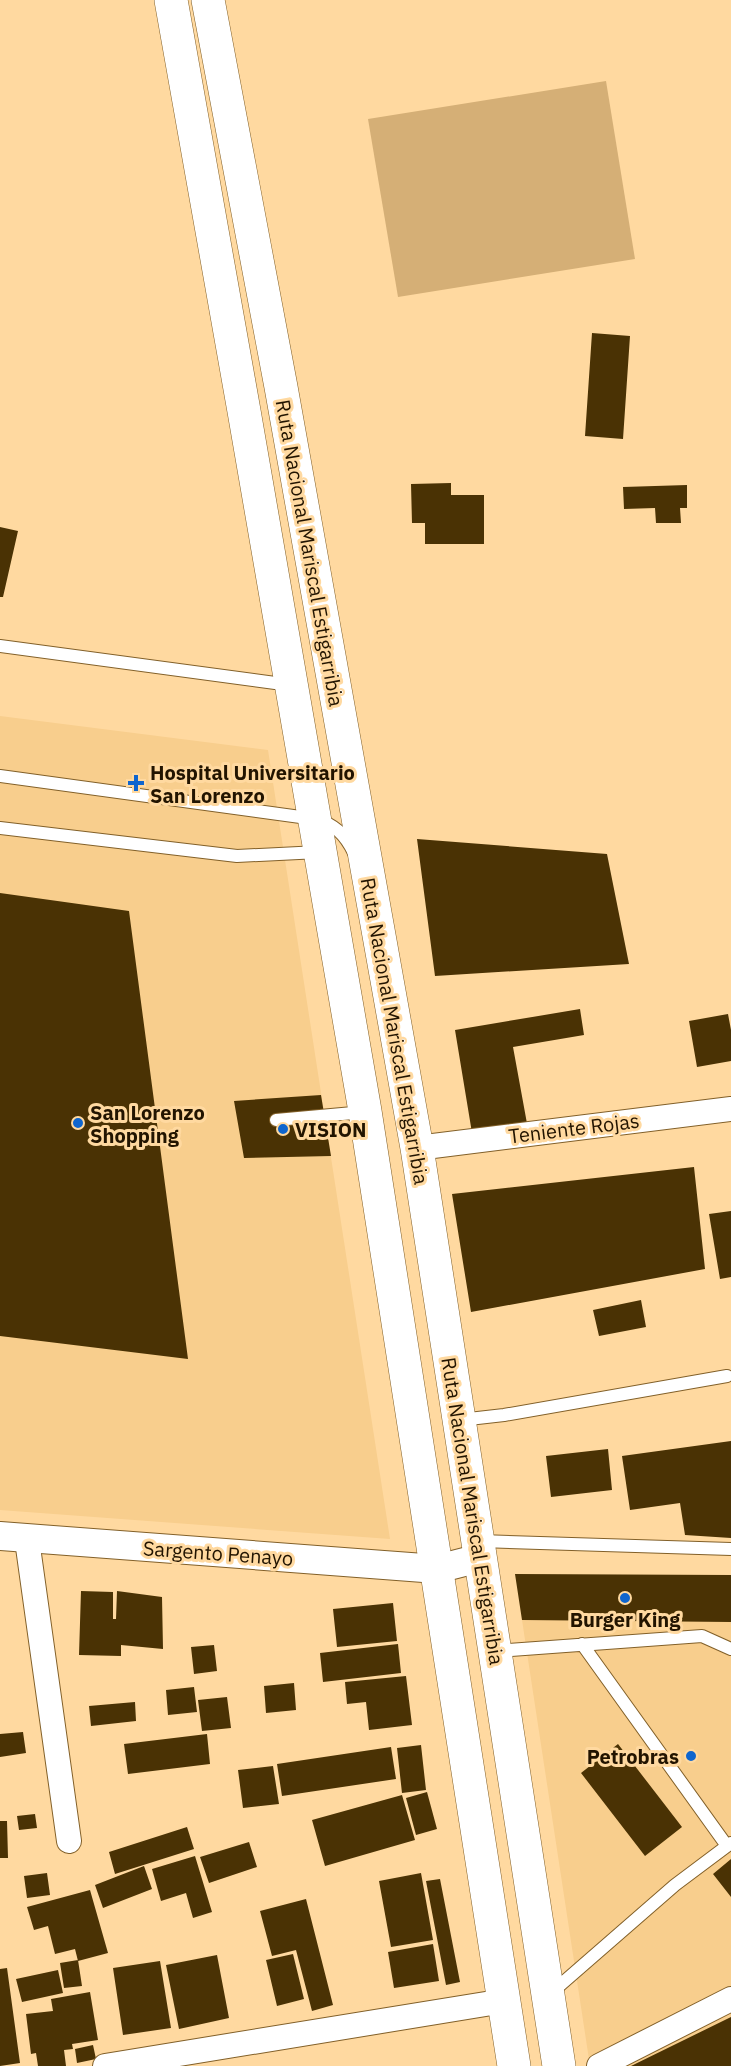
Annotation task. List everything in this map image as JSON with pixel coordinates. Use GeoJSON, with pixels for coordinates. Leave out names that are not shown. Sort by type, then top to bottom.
{"type":"FeatureCollection","features":[{"type":"Feature","properties":{"kind":"highway","name":"Ruta Nacional Mariscal Estigarribia"},"geometry":{"type":"LineString","coordinates":[[171,0],[365,1111],[514,2066]]}},
{"type":"Feature","properties":{"kind":"highway","name":"Ruta Nacional Mariscal Estigarribia"},"geometry":{"type":"LineString","coordinates":[[208,0],[281,387],[417,1148],[559,2066]]}},
{"type":"Feature","properties":{"kind":"street","name":"Teniente Rojas"},"geometry":{"type":"LineString","coordinates":[[417,1148],[731,1109]]}},
{"type":"Feature","properties":{"kind":"street","name":"Sargento Penayo"},"geometry":{"type":"LineString","coordinates":[[14,1538],[437,1569],[479,1549]]}},
{"type":"Feature","properties":{"kind":"street"},"geometry":{"type":"LineString","coordinates":[[14,1538],[69,1841]]}},
{"type":"Feature","properties":{"kind":"street"},"geometry":{"type":"LineString","coordinates":[[599,2066],[731,2000]]}},
{"type":"Feature","properties":{"kind":"street"},"geometry":{"type":"LineString","coordinates":[[112,2065],[504,2001]]}},
{"type":"Feature","properties":{"kind":"lane"},"geometry":{"type":"LineString","coordinates":[[0,646],[291,685]]}},
{"type":"Feature","properties":{"kind":"lane"},"geometry":{"type":"LineString","coordinates":[[0,776],[315,819],[330,823],[349,843],[369,886]]}},
{"type":"Feature","properties":{"kind":"lane"},"geometry":{"type":"LineString","coordinates":[[0,828],[237,856],[320,852]]}},
{"type":"Feature","properties":{"kind":"lane"},"geometry":{"type":"LineString","coordinates":[[276,1120],[365,1111]]}},
{"type":"Feature","properties":{"kind":"lane"},"geometry":{"type":"LineString","coordinates":[[459,1420],[504,1415],[727,1376]]}},
{"type":"Feature","properties":{"kind":"lane"},"geometry":{"type":"LineString","coordinates":[[479,1549],[731,1549]]}},
{"type":"Feature","properties":{"kind":"lane"},"geometry":{"type":"LineString","coordinates":[[494,1651],[702,1636],[731,1649]]}},
{"type":"Feature","properties":{"kind":"lane"},"geometry":{"type":"LineString","coordinates":[[548,1996],[675,1885],[729,1845],[582,1644]]}},
{"type":"Feature","properties":{"kind":"shaded area"},"geometry":{"type":"Polygon","coordinates":[[[606,81],[635,259],[398,297],[368,119],[606,81]]]}},
{"type":"Feature","properties":{"kind":"shaded area","name":"San Lorenzo Shopping"},"geometry":{"type":"Polygon","coordinates":[[[0,716],[268,750],[390,1539],[0,1510],[0,716]]]}},
{"type":"Feature","properties":{"kind":"shaded area"},"geometry":{"type":"Polygon","coordinates":[[[731,1594],[731,2066],[590,2066],[522,1620],[731,1594]]]}},
{"type":"Feature","properties":{"kind":"building"},"geometry":{"type":"Polygon","coordinates":[[[592,333],[630,336],[623,439],[585,436],[592,333]]]}},
{"type":"Feature","properties":{"kind":"building"},"geometry":{"type":"Polygon","coordinates":[[[451,483],[451,495],[484,495],[484,544],[425,544],[425,523],[412,523],[411,484],[451,483]]]}},
{"type":"Feature","properties":{"kind":"building"},"geometry":{"type":"Polygon","coordinates":[[[687,485],[687,508],[680,508],[681,523],[656,523],[655,508],[624,509],[623,487],[687,485]]]}},
{"type":"Feature","properties":{"kind":"building"},"geometry":{"type":"Polygon","coordinates":[[[0,527],[18,531],[3,597],[0,597],[0,527]]]}},
{"type":"Feature","properties":{"kind":"building"},"geometry":{"type":"Polygon","coordinates":[[[417,839],[607,854],[629,964],[435,976],[417,839]]]}},
{"type":"Feature","properties":{"kind":"building","name":"San Lorenzo Shopping"},"geometry":{"type":"Polygon","coordinates":[[[0,893],[129,911],[188,1359],[0,1336],[0,893]]]}},
{"type":"Feature","properties":{"kind":"building"},"geometry":{"type":"Polygon","coordinates":[[[580,1009],[584,1035],[513,1047],[528,1129],[473,1139],[455,1030],[580,1009]]]}},
{"type":"Feature","properties":{"kind":"building"},"geometry":{"type":"Polygon","coordinates":[[[728,1014],[731,1030],[731,1061],[697,1067],[689,1021],[728,1014]]]}},
{"type":"Feature","properties":{"kind":"building","name":"VISION"},"geometry":{"type":"Polygon","coordinates":[[[321,1095],[331,1156],[244,1158],[234,1101],[321,1095]]]}},
{"type":"Feature","properties":{"kind":"building"},"geometry":{"type":"Polygon","coordinates":[[[694,1167],[705,1269],[471,1312],[452,1194],[694,1167]]]}},
{"type":"Feature","properties":{"kind":"building"},"geometry":{"type":"Polygon","coordinates":[[[731,1211],[731,1277],[720,1279],[709,1214],[731,1211]]]}},
{"type":"Feature","properties":{"kind":"building"},"geometry":{"type":"Polygon","coordinates":[[[641,1300],[646,1327],[599,1336],[593,1310],[641,1300]]]}},
{"type":"Feature","properties":{"kind":"building"},"geometry":{"type":"Polygon","coordinates":[[[731,1441],[731,1538],[685,1535],[680,1503],[630,1510],[622,1456],[731,1441]]]}},
{"type":"Feature","properties":{"kind":"building"},"geometry":{"type":"Polygon","coordinates":[[[608,1449],[612,1490],[551,1497],[546,1456],[608,1449]]]}},
{"type":"Feature","properties":{"kind":"building","name":"Burger King"},"geometry":{"type":"Polygon","coordinates":[[[515,1574],[731,1575],[731,1622],[522,1620],[515,1574]]]}},
{"type":"Feature","properties":{"kind":"building"},"geometry":{"type":"Polygon","coordinates":[[[81,1591],[113,1592],[113,1619],[116,1619],[117,1591],[162,1597],[163,1649],[121,1645],[121,1656],[79,1655],[81,1591]]]}},
{"type":"Feature","properties":{"kind":"building"},"geometry":{"type":"Polygon","coordinates":[[[393,1603],[397,1641],[337,1647],[333,1609],[393,1603]]]}},
{"type":"Feature","properties":{"kind":"building"},"geometry":{"type":"Polygon","coordinates":[[[398,1644],[401,1673],[323,1682],[320,1653],[398,1644]]]}},
{"type":"Feature","properties":{"kind":"building"},"geometry":{"type":"Polygon","coordinates":[[[214,1645],[217,1671],[194,1674],[191,1647],[214,1645]]]}},
{"type":"Feature","properties":{"kind":"building"},"geometry":{"type":"Polygon","coordinates":[[[406,1676],[412,1725],[369,1730],[366,1702],[347,1704],[345,1682],[406,1676]]]}},
{"type":"Feature","properties":{"kind":"building"},"geometry":{"type":"Polygon","coordinates":[[[294,1683],[296,1710],[266,1713],[264,1686],[294,1683]]]}},
{"type":"Feature","properties":{"kind":"building"},"geometry":{"type":"Polygon","coordinates":[[[194,1687],[197,1712],[168,1715],[166,1690],[194,1687]]]}},
{"type":"Feature","properties":{"kind":"building"},"geometry":{"type":"Polygon","coordinates":[[[227,1697],[231,1728],[202,1731],[198,1700],[227,1697]]]}},
{"type":"Feature","properties":{"kind":"building"},"geometry":{"type":"Polygon","coordinates":[[[135,1702],[136,1721],[91,1726],[89,1706],[135,1702]]]}},
{"type":"Feature","properties":{"kind":"building"},"geometry":{"type":"Polygon","coordinates":[[[23,1732],[26,1753],[0,1757],[0,1734],[23,1732]]]}},
{"type":"Feature","properties":{"kind":"building"},"geometry":{"type":"Polygon","coordinates":[[[207,1734],[210,1764],[128,1774],[124,1744],[207,1734]]]}},
{"type":"Feature","properties":{"kind":"building"},"geometry":{"type":"Polygon","coordinates":[[[618,1744],[682,1827],[645,1856],[581,1773],[618,1744]]]}},
{"type":"Feature","properties":{"kind":"building"},"geometry":{"type":"Polygon","coordinates":[[[421,1745],[426,1790],[402,1793],[397,1748],[421,1745]]]}},
{"type":"Feature","properties":{"kind":"building"},"geometry":{"type":"Polygon","coordinates":[[[391,1747],[396,1779],[282,1796],[277,1764],[391,1747]]]}},
{"type":"Feature","properties":{"kind":"building"},"geometry":{"type":"Polygon","coordinates":[[[273,1766],[279,1804],[243,1808],[238,1770],[273,1766]]]}},
{"type":"Feature","properties":{"kind":"building"},"geometry":{"type":"Polygon","coordinates":[[[427,1792],[437,1829],[416,1835],[406,1798],[427,1792]]]}},
{"type":"Feature","properties":{"kind":"building"},"geometry":{"type":"Polygon","coordinates":[[[402,1795],[415,1840],[325,1866],[312,1820],[402,1795]]]}},
{"type":"Feature","properties":{"kind":"building"},"geometry":{"type":"Polygon","coordinates":[[[35,1814],[37,1828],[19,1830],[17,1816],[35,1814]]]}},
{"type":"Feature","properties":{"kind":"building"},"geometry":{"type":"Polygon","coordinates":[[[0,1821],[7,1821],[8,1858],[0,1858],[0,1821]]]}},
{"type":"Feature","properties":{"kind":"building"},"geometry":{"type":"Polygon","coordinates":[[[187,1827],[194,1849],[115,1874],[109,1852],[187,1827]]]}},
{"type":"Feature","properties":{"kind":"building"},"geometry":{"type":"Polygon","coordinates":[[[249,1842],[257,1867],[209,1883],[200,1857],[249,1842]]]}},
{"type":"Feature","properties":{"kind":"building"},"geometry":{"type":"Polygon","coordinates":[[[195,1856],[212,1912],[193,1918],[186,1893],[161,1901],[152,1869],[195,1856]]]}},
{"type":"Feature","properties":{"kind":"building"},"geometry":{"type":"Polygon","coordinates":[[[731,1859],[731,1897],[713,1874],[731,1859]]]}},
{"type":"Feature","properties":{"kind":"building"},"geometry":{"type":"Polygon","coordinates":[[[144,1866],[152,1889],[103,1908],[95,1885],[144,1866]]]}},
{"type":"Feature","properties":{"kind":"building"},"geometry":{"type":"Polygon","coordinates":[[[47,1873],[50,1895],[27,1898],[24,1876],[47,1873]]]}},
{"type":"Feature","properties":{"kind":"building"},"geometry":{"type":"Polygon","coordinates":[[[421,1873],[433,1940],[391,1947],[379,1881],[421,1873]]]}},
{"type":"Feature","properties":{"kind":"building"},"geometry":{"type":"Polygon","coordinates":[[[440,1879],[460,1982],[446,1985],[426,1881],[440,1879]]]}},
{"type":"Feature","properties":{"kind":"building"},"geometry":{"type":"Polygon","coordinates":[[[90,1890],[108,1953],[78,1961],[75,1949],[55,1954],[48,1926],[34,1930],[27,1907],[90,1890]]]}},
{"type":"Feature","properties":{"kind":"building"},"geometry":{"type":"Polygon","coordinates":[[[306,1899],[333,2005],[312,2011],[296,1950],[272,1956],[260,1911],[306,1899]]]}},
{"type":"Feature","properties":{"kind":"building"},"geometry":{"type":"Polygon","coordinates":[[[433,1944],[439,1981],[394,1988],[388,1952],[433,1944]]]}},
{"type":"Feature","properties":{"kind":"building"},"geometry":{"type":"Polygon","coordinates":[[[293,1954],[304,1999],[277,2006],[266,1960],[293,1954]]]}},
{"type":"Feature","properties":{"kind":"building"},"geometry":{"type":"Polygon","coordinates":[[[217,1955],[229,2018],[179,2029],[166,1965],[217,1955]]]}},
{"type":"Feature","properties":{"kind":"building"},"geometry":{"type":"Polygon","coordinates":[[[78,1960],[82,1986],[64,1988],[60,1963],[78,1960]]]}},
{"type":"Feature","properties":{"kind":"building"},"geometry":{"type":"Polygon","coordinates":[[[160,1961],[171,2028],[123,2035],[113,1968],[160,1961]]]}},
{"type":"Feature","properties":{"kind":"building"},"geometry":{"type":"Polygon","coordinates":[[[7,1968],[20,2063],[0,2066],[0,1969],[7,1968]]]}},
{"type":"Feature","properties":{"kind":"building"},"geometry":{"type":"Polygon","coordinates":[[[58,1970],[63,1993],[22,2002],[16,1979],[58,1970]]]}},
{"type":"Feature","properties":{"kind":"building"},"geometry":{"type":"Polygon","coordinates":[[[90,1992],[98,2040],[72,2044],[73,2049],[64,2050],[66,2066],[38,2066],[36,2053],[31,2054],[26,2014],[53,2011],[51,1999],[90,1992]]]}},
{"type":"Feature","properties":{"kind":"building"},"geometry":{"type":"Polygon","coordinates":[[[731,2017],[731,2066],[631,2066],[731,2017]]]}},
{"type":"Feature","properties":{"kind":"building"},"geometry":{"type":"Polygon","coordinates":[[[93,2045],[96,2059],[77,2063],[75,2049],[93,2045]]]}},
{"type":"Feature","properties":{"kind":"place","name":"Hospital Universitario San Lorenzo"},"geometry":{"type":"Point","coordinates":[136,783]}},
{"type":"Feature","properties":{"kind":"place","name":"San Lorenzo Shopping"},"geometry":{"type":"Point","coordinates":[78,1123]}},
{"type":"Feature","properties":{"kind":"place","name":"VISION"},"geometry":{"type":"Point","coordinates":[283,1129]}},
{"type":"Feature","properties":{"kind":"place","name":"Burger King"},"geometry":{"type":"Point","coordinates":[625,1598]}},
{"type":"Feature","properties":{"kind":"place","name":"Petrobras"},"geometry":{"type":"Point","coordinates":[691,1756]}}]}
